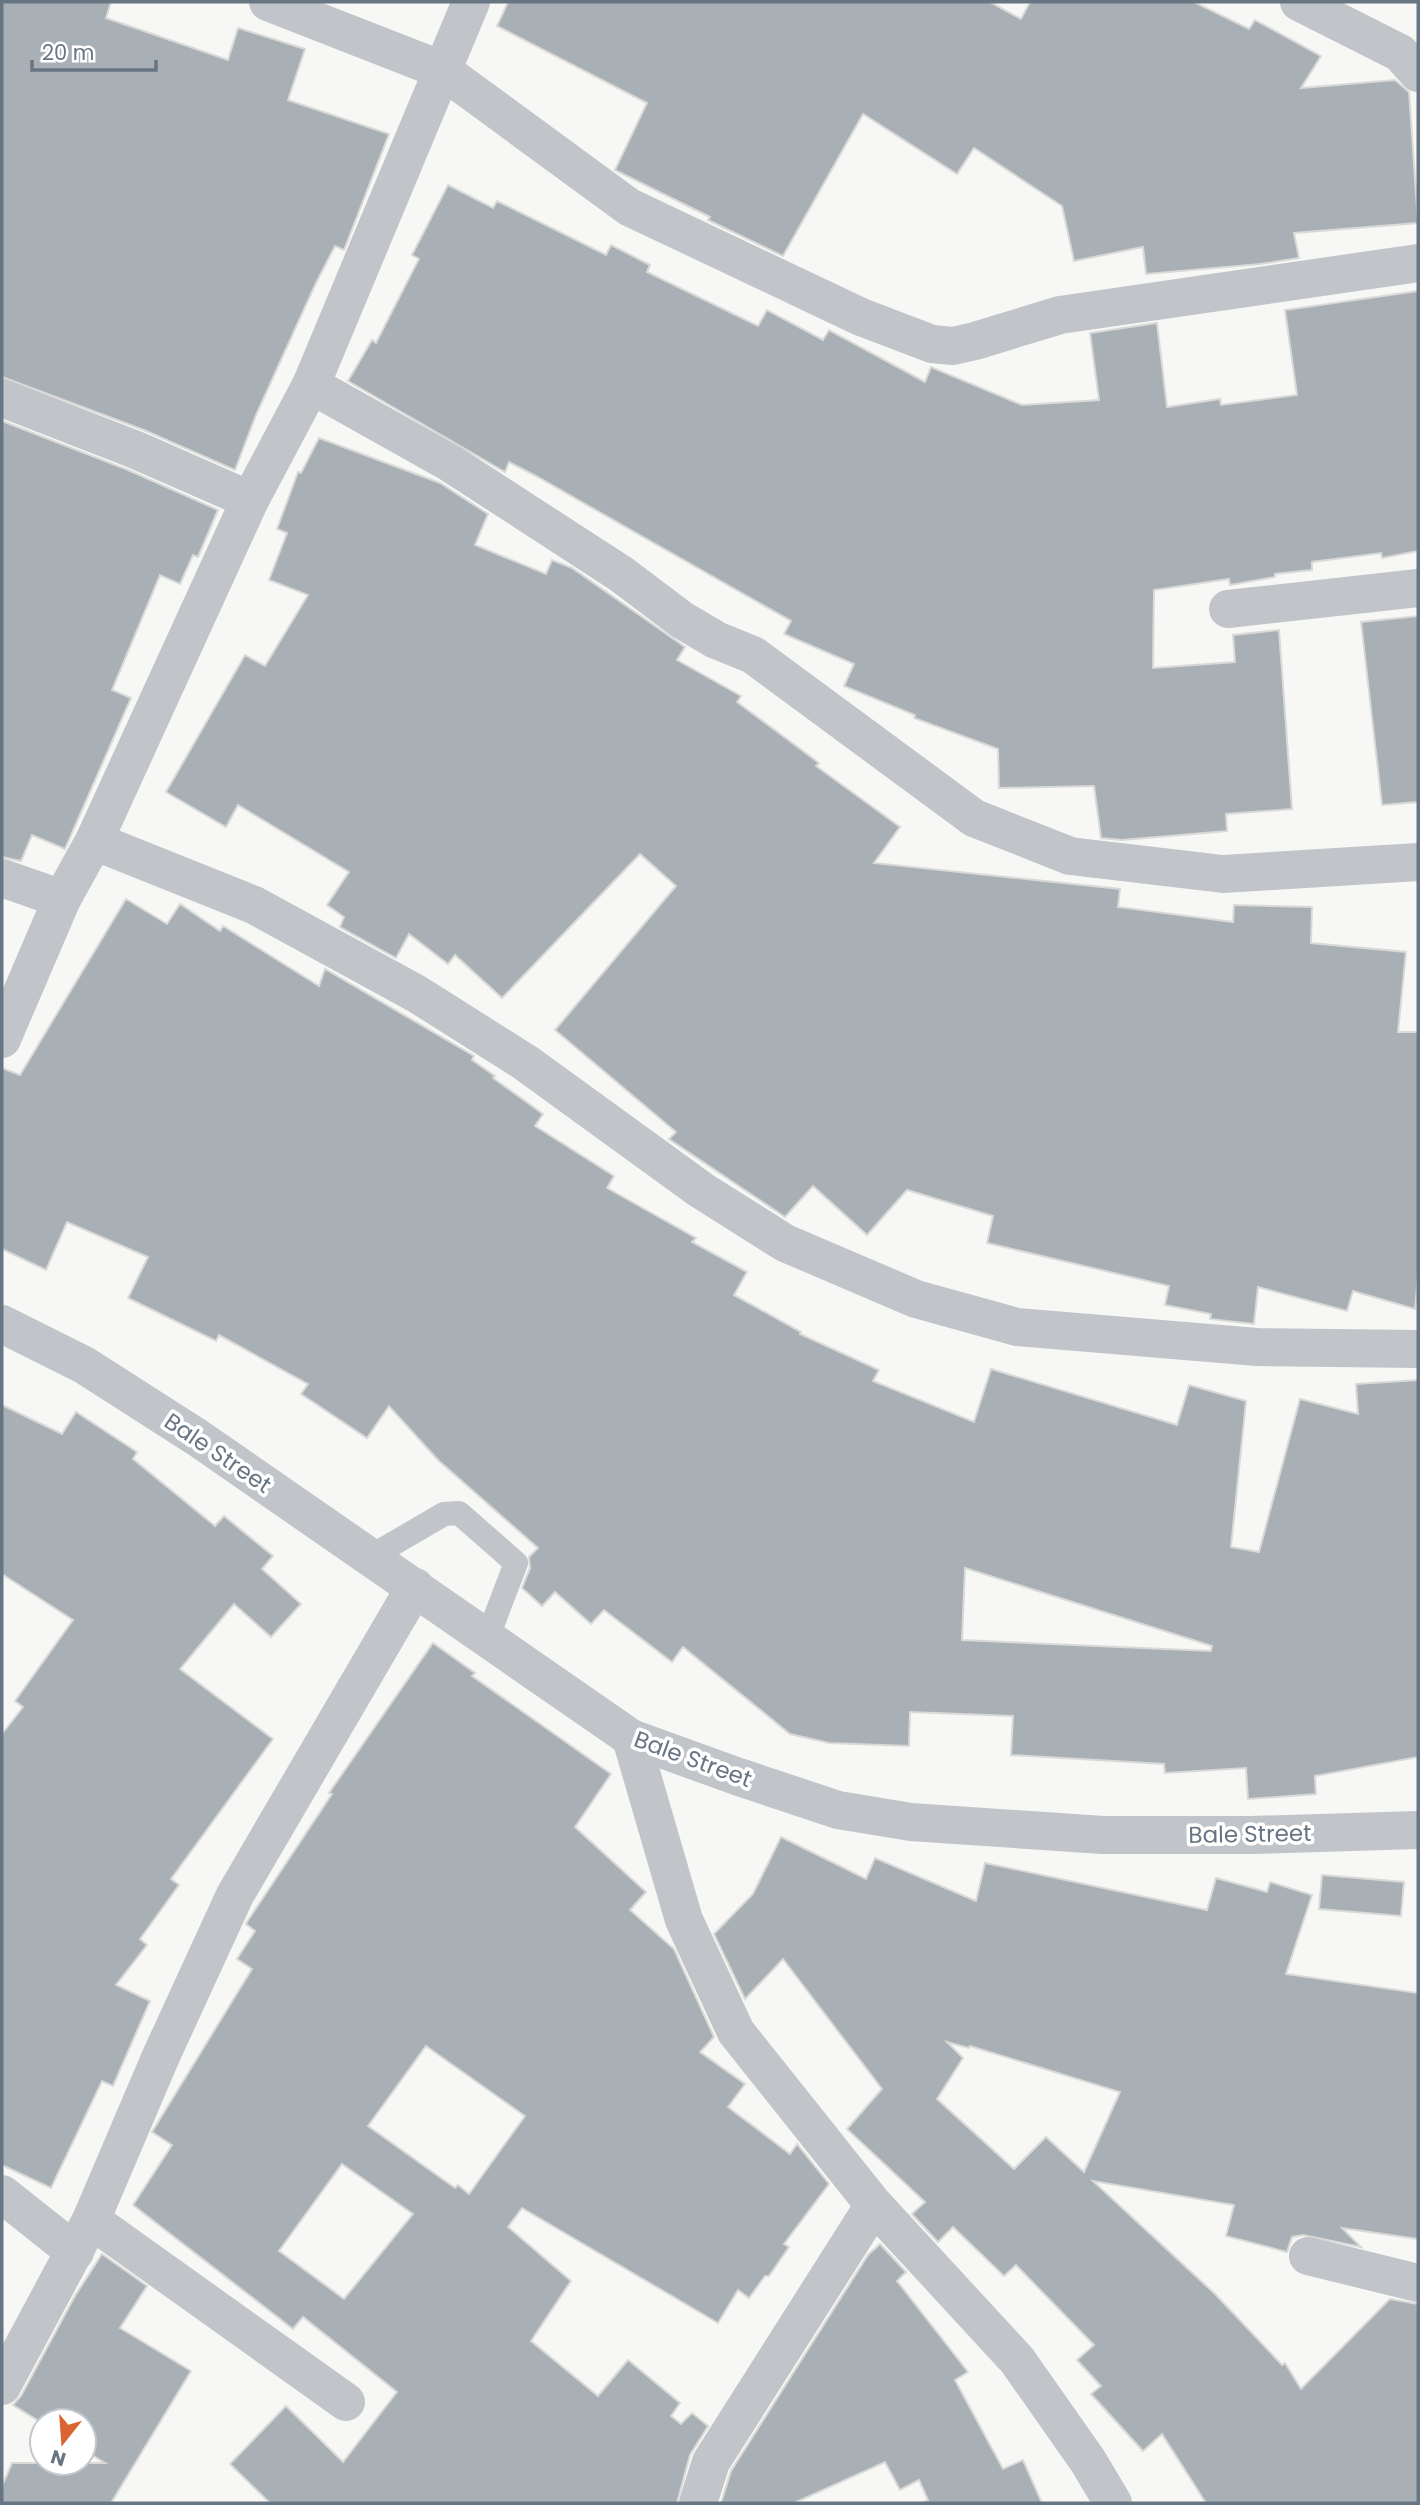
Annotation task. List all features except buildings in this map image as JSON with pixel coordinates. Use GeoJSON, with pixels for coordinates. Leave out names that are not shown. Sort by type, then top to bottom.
{"type":"FeatureCollection","features":[{"type":"Feature","properties":{"kind":"street"},"geometry":{"type":"LineString","coordinates":[[268,2],[442,70],[629,207],[861,317],[932,344],[953,346],[1060,315],[1418,263]]}},
{"type":"Feature","properties":{"kind":"street"},"geometry":{"type":"LineString","coordinates":[[2,1039],[62,898],[94,841],[250,500],[311,385],[471,2]]}},
{"type":"Feature","properties":{"kind":"street"},"geometry":{"type":"LineString","coordinates":[[1299,2],[1400,53],[1418,73]]}},
{"type":"Feature","properties":{"kind":"street"},"geometry":{"type":"LineString","coordinates":[[311,385],[450,463],[621,574],[682,620],[716,640],[753,655],[974,818],[1070,856],[1223,874],[1418,862]]}},
{"type":"Feature","properties":{"kind":"street"},"geometry":{"type":"LineString","coordinates":[[2,398],[136,450],[250,500]]}},
{"type":"Feature","properties":{"kind":"street"},"geometry":{"type":"LineString","coordinates":[[1228,610],[1418,589]]}},
{"type":"Feature","properties":{"kind":"street"},"geometry":{"type":"LineString","coordinates":[[94,841],[254,905],[417,993],[526,1063],[701,1190],[785,1243],[916,1299],[1017,1327],[1257,1347],[1418,1349]]}},
{"type":"Feature","properties":{"kind":"street"},"geometry":{"type":"LineString","coordinates":[[2,878],[62,898]]}},
{"type":"Feature","properties":{"kind":"street","name":"Bale Street"},"geometry":{"type":"LineString","coordinates":[[2,1324],[84,1365],[198,1438],[488,1636],[631,1738],[838,1810],[911,1822],[1103,1835],[1251,1835],[1418,1830]]}},
{"type":"Feature","properties":{"kind":"street"},"geometry":{"type":"LineString","coordinates":[[2,2386],[83,2236],[161,2056],[236,1895],[415,1587]]}},
{"type":"Feature","properties":{"kind":"street"},"geometry":{"type":"LineString","coordinates":[[631,1738],[684,1920],[736,2032],[874,2205],[1017,2360],[1088,2461],[1113,2503]]}},
{"type":"Feature","properties":{"kind":"street"},"geometry":{"type":"LineString","coordinates":[[2,2194],[83,2236],[346,2402]]}},
{"type":"Feature","properties":{"kind":"street"},"geometry":{"type":"LineString","coordinates":[[698,2503],[711,2462],[874,2205]]}},
{"type":"Feature","properties":{"kind":"street"},"geometry":{"type":"LineString","coordinates":[[1308,2256],[1418,2283]]}},
{"type":"Feature","properties":{"kind":"lane"},"geometry":{"type":"LineString","coordinates":[[370,1557],[444,1514],[459,1513],[516,1563],[488,1636]]}}]}
